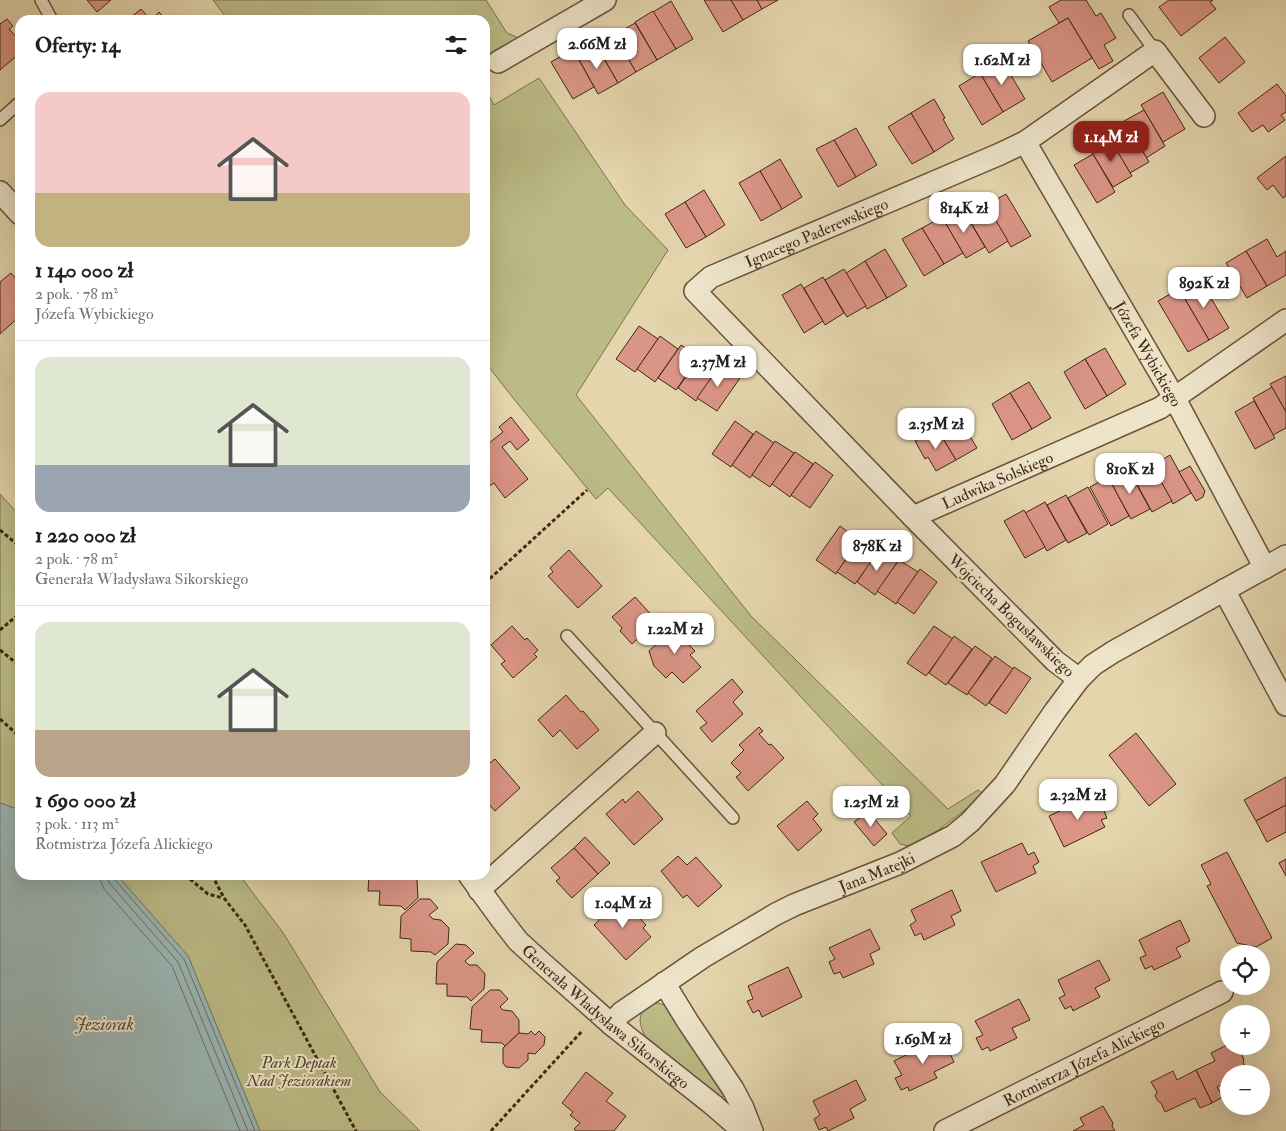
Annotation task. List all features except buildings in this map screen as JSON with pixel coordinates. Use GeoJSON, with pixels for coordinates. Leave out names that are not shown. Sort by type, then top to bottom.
{"type":"FeatureCollection","features":[{"type":"Feature","properties":{"kind":"street"},"geometry":{"type":"LineString","coordinates":[[498,62],[606,0]]}},
{"type":"Feature","properties":{"kind":"street"},"geometry":{"type":"LineString","coordinates":[[1155,51],[1204,116]]}},
{"type":"Feature","properties":{"kind":"street","name":"Ignacego Paderewskiego"},"geometry":{"type":"LineString","coordinates":[[695,291],[711,277],[1025,142],[1155,51]]}},
{"type":"Feature","properties":{"kind":"street","name":"Józefa Wybickiego"},"geometry":{"type":"LineString","coordinates":[[1025,142],[1175,399],[1265,568]]}},
{"type":"Feature","properties":{"kind":"street"},"geometry":{"type":"LineString","coordinates":[[0,192],[15,208]]}},
{"type":"Feature","properties":{"kind":"street","name":"Wojciecha Bogusławskiego"},"geometry":{"type":"LineString","coordinates":[[695,291],[1055,661],[1079,680]]}},
{"type":"Feature","properties":{"kind":"street","name":"Ludwika Solskiego"},"geometry":{"type":"LineString","coordinates":[[913,517],[1160,408],[1286,320]]}},
{"type":"Feature","properties":{"kind":"street","name":"Jana Matejki"},"geometry":{"type":"LineString","coordinates":[[605,1018],[621,1012],[702,957],[776,914],[794,905],[900,864],[953,836],[970,822],[1005,784],[1056,711],[1079,680],[1093,665],[1286,556]]}},
{"type":"Feature","properties":{"kind":"street"},"geometry":{"type":"LineString","coordinates":[[1224,590],[1286,705]]}},
{"type":"Feature","properties":{"kind":"street","name":"Generała Władysława Sikorskiego"},"geometry":{"type":"LineString","coordinates":[[490,869],[655,733]]}},
{"type":"Feature","properties":{"kind":"street","name":"Generała Władysława Sikorskiego"},"geometry":{"type":"LineString","coordinates":[[474,882],[518,940],[540,962],[743,1131]]}},
{"type":"Feature","properties":{"kind":"street"},"geometry":{"type":"LineString","coordinates":[[664,983],[733,1089],[752,1131]]}},
{"type":"Feature","properties":{"kind":"street","name":"Rotmistrza Józefa Alickiego"},"geometry":{"type":"LineString","coordinates":[[945,1131],[1220,993]]}},
{"type":"Feature","properties":{"kind":"lane"},"geometry":{"type":"LineString","coordinates":[[41,0],[49,15]]}},
{"type":"Feature","properties":{"kind":"lane"},"geometry":{"type":"LineString","coordinates":[[1128,15],[1155,51]]}},
{"type":"Feature","properties":{"kind":"lane"},"geometry":{"type":"LineString","coordinates":[[0,120],[15,106]]}},
{"type":"Feature","properties":{"kind":"lane"},"geometry":{"type":"LineString","coordinates":[[567,636],[733,818]]}},
{"type":"Feature","properties":{"kind":"path"},"geometry":{"type":"LineString","coordinates":[[490,578],[587,490]]}},
{"type":"Feature","properties":{"kind":"path"},"geometry":{"type":"LineString","coordinates":[[0,530],[15,543]]}},
{"type":"Feature","properties":{"kind":"path"},"geometry":{"type":"LineString","coordinates":[[0,630],[15,617]]}},
{"type":"Feature","properties":{"kind":"path"},"geometry":{"type":"LineString","coordinates":[[0,650],[15,662]]}},
{"type":"Feature","properties":{"kind":"path"},"geometry":{"type":"LineString","coordinates":[[0,719],[15,732]]}},
{"type":"Feature","properties":{"kind":"path"},"geometry":{"type":"LineString","coordinates":[[191,880],[208,894],[224,898]]}},
{"type":"Feature","properties":{"kind":"path"},"geometry":{"type":"LineString","coordinates":[[215,880],[224,898],[245,925],[356,1131]]}},
{"type":"Feature","properties":{"kind":"path"},"geometry":{"type":"LineString","coordinates":[[491,1131],[605,1018]]}},
{"type":"Feature","properties":{"kind":"green space"},"geometry":{"type":"Polygon","coordinates":[[[213,0],[486,0],[507,33],[521,39],[490,56],[490,15],[224,15],[213,0]]]}},
{"type":"Feature","properties":{"kind":"green space"},"geometry":{"type":"Polygon","coordinates":[[[539,78],[625,205],[668,250],[576,395],[751,616],[948,809],[978,790],[982,793],[970,806],[937,831],[908,846],[900,844],[892,833],[911,816],[608,488],[596,499],[490,368],[490,97],[494,105],[539,78]]]}},
{"type":"Feature","properties":{"kind":"green space"},"geometry":{"type":"Polygon","coordinates":[[[0,494],[15,510],[15,808],[0,803],[0,494]]]}},
{"type":"Feature","properties":{"kind":"green space","name":"Park Deptak Nad Jeziorakiem"},"geometry":{"type":"Polygon","coordinates":[[[121,880],[244,880],[284,934],[380,1092],[420,1131],[260,1131],[188,956],[121,880]]]}},
{"type":"Feature","properties":{"kind":"green space"},"geometry":{"type":"Polygon","coordinates":[[[658,1003],[670,1009],[726,1089],[725,1096],[719,1096],[645,1036],[641,1025],[641,1015],[647,1007],[658,1003]]]}},
{"type":"Feature","properties":{"kind":"water","name":"Jeziorak"},"geometry":{"type":"Polygon","coordinates":[[[0,803],[15,808],[15,880],[121,880],[188,956],[260,1131],[0,1131],[0,803]]]}}]}
